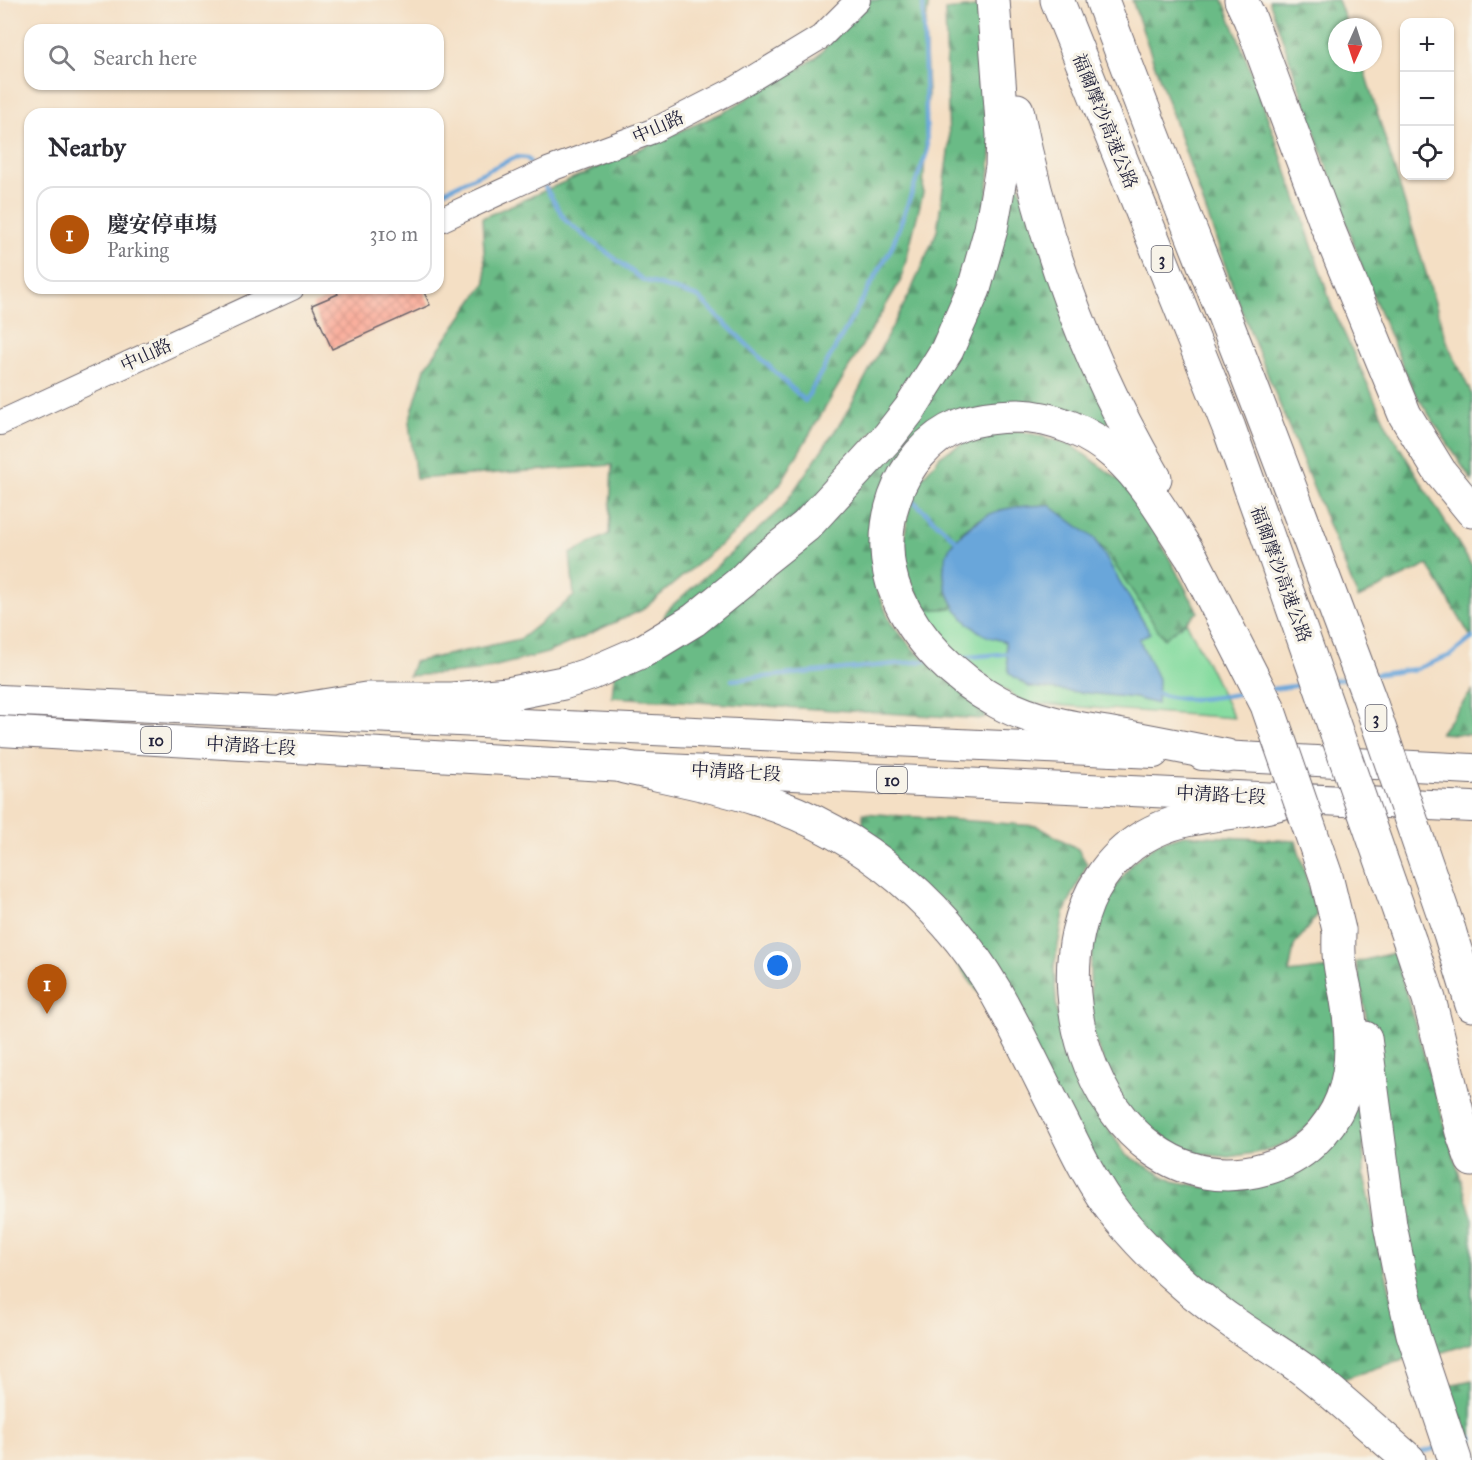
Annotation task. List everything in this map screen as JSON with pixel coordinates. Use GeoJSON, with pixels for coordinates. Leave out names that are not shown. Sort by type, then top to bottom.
{"type":"FeatureCollection","features":[{"type":"Feature","properties":{"kind":"highway"},"geometry":{"type":"LineString","coordinates":[[286,712],[366,699],[452,699],[508,694],[563,683],[590,674],[643,651],[694,620],[733,589],[762,561],[807,526],[889,436],[910,409],[947,350],[974,289],[992,229],[1002,167],[1004,135],[993,0]]}},
{"type":"Feature","properties":{"kind":"highway","name":"福爾摩沙高速公路"},"geometry":{"type":"LineString","coordinates":[[1057,0],[1224,417],[1262,520],[1429,999],[1462,1132],[1472,1160]]}},
{"type":"Feature","properties":{"kind":"highway","name":"3"},"geometry":{"type":"LineString","coordinates":[[1102,0],[1146,119],[1268,428],[1369,698],[1449,930],[1472,1005]]}},
{"type":"Feature","properties":{"kind":"highway"},"geometry":{"type":"LineString","coordinates":[[1241,0],[1327,226],[1405,416],[1440,472],[1472,511]]}},
{"type":"Feature","properties":{"kind":"highway"},"geometry":{"type":"LineString","coordinates":[[997,39],[1008,64],[1034,187],[1067,294],[1107,390],[1137,448],[1172,507],[1192,558],[1267,705],[1326,876],[1356,985],[1369,1057],[1390,1226],[1413,1334],[1454,1458]]}},
{"type":"Feature","properties":{"kind":"highway"},"geometry":{"type":"LineString","coordinates":[[1192,558],[1149,493],[1117,456],[1089,436],[1073,428],[1041,418],[1024,416],[1007,416],[958,426],[929,446],[916,460],[897,490],[886,542],[891,578],[905,611],[932,649],[948,666],[980,691],[1016,711],[1070,728],[1227,756]]}},
{"type":"Feature","properties":{"kind":"highway"},"geometry":{"type":"LineString","coordinates":[[1440,472],[1455,507],[1472,530]]}},
{"type":"Feature","properties":{"kind":"highway"},"geometry":{"type":"LineString","coordinates":[[624,767],[759,799],[810,821],[857,846],[899,876],[939,917],[987,978],[1004,1006],[1090,1176],[1115,1214],[1181,1284],[1243,1330],[1305,1371],[1409,1460]]}},
{"type":"Feature","properties":{"kind":"highway"},"geometry":{"type":"LineString","coordinates":[[1299,798],[1255,809],[1191,817],[1156,829],[1126,849],[1094,890],[1082,921],[1077,943],[1074,988],[1078,1024],[1087,1058],[1102,1090],[1124,1122],[1139,1138],[1155,1152],[1182,1166],[1228,1174],[1257,1171],[1282,1163],[1318,1138],[1342,1100],[1350,1069],[1351,1053],[1346,996],[1340,963],[1340,930]]}},
{"type":"Feature","properties":{"kind":"main road","name":"中清路七段"},"geometry":{"type":"LineString","coordinates":[[0,700],[1472,769]]}},
{"type":"Feature","properties":{"kind":"main road","name":"中清路七段"},"geometry":{"type":"LineString","coordinates":[[0,731],[624,767],[1472,807]]}},
{"type":"Feature","properties":{"kind":"street","name":"中山路"},"geometry":{"type":"LineString","coordinates":[[444,218],[548,170],[653,131],[737,88],[821,37],[858,0]]}},
{"type":"Feature","properties":{"kind":"street","name":"中山路"},"geometry":{"type":"LineString","coordinates":[[0,423],[279,294]]}},
{"type":"Feature","properties":{"kind":"green space"},"geometry":{"type":"Polygon","coordinates":[[[867,0],[929,0],[925,30],[928,94],[923,193],[901,280],[780,484],[737,531],[642,610],[547,653],[477,671],[409,676],[414,662],[520,639],[574,596],[570,554],[609,534],[612,465],[416,479],[409,422],[425,368],[486,282],[482,218],[724,112],[816,58],[867,0]]]}},
{"type":"Feature","properties":{"kind":"green space"},"geometry":{"type":"Polygon","coordinates":[[[1132,0],[1223,0],[1253,76],[1332,307],[1388,428],[1472,566],[1472,639],[1428,565],[1358,598],[1237,299],[1132,0]]]}},
{"type":"Feature","properties":{"kind":"green space"},"geometry":{"type":"Polygon","coordinates":[[[1269,0],[1338,0],[1345,18],[1328,18],[1328,72],[1365,72],[1447,342],[1472,395],[1472,481],[1413,390],[1366,279],[1269,0]]]}},
{"type":"Feature","properties":{"kind":"green space"},"geometry":{"type":"Polygon","coordinates":[[[984,6],[993,133],[986,210],[949,328],[882,422],[809,505],[659,629],[667,610],[782,508],[845,416],[910,293],[937,231],[949,145],[945,10],[984,6]]]}},
{"type":"Feature","properties":{"kind":"green space"},"geometry":{"type":"Polygon","coordinates":[[[1011,165],[1111,421],[1093,428],[951,422],[877,541],[875,585],[891,623],[913,649],[988,708],[984,719],[612,697],[614,676],[932,392],[1011,165]]]}},
{"type":"Feature","properties":{"kind":"green space"},"geometry":{"type":"Polygon","coordinates":[[[1021,431],[1070,444],[1122,482],[1143,509],[1198,612],[1164,639],[1105,550],[1067,521],[1013,510],[977,520],[961,532],[955,563],[963,591],[951,608],[926,610],[907,576],[905,535],[910,501],[919,482],[941,455],[978,435],[1021,431]]]}},
{"type":"Feature","properties":{"kind":"green space"},"geometry":{"type":"Polygon","coordinates":[[[1013,510],[1067,521],[1105,550],[1164,638],[1186,621],[1234,718],[1025,703],[997,685],[947,646],[926,610],[951,608],[955,563],[961,532],[977,520],[1013,510]]]}},
{"type":"Feature","properties":{"kind":"green space"},"geometry":{"type":"Polygon","coordinates":[[[1472,691],[1472,735],[1440,733],[1472,691]]]}},
{"type":"Feature","properties":{"kind":"green space"},"geometry":{"type":"Polygon","coordinates":[[[863,813],[1037,826],[1078,849],[1087,864],[1064,913],[1054,967],[1057,1013],[1066,1048],[1098,1113],[1126,1155],[1173,1181],[1204,1187],[1249,1185],[1351,1101],[1363,1111],[1364,1175],[1407,1358],[1334,1382],[1190,1278],[1104,1180],[1063,1106],[863,837],[863,813]]]}},
{"type":"Feature","properties":{"kind":"green space"},"geometry":{"type":"Polygon","coordinates":[[[1184,835],[1296,841],[1317,915],[1294,946],[1289,973],[1329,968],[1339,1068],[1313,1122],[1288,1143],[1260,1152],[1229,1157],[1200,1154],[1178,1146],[1154,1130],[1119,1101],[1091,1030],[1090,967],[1099,911],[1133,862],[1160,842],[1184,835]]]}},
{"type":"Feature","properties":{"kind":"green space"},"geometry":{"type":"Polygon","coordinates":[[[1394,953],[1472,1217],[1472,1343],[1430,1356],[1356,962],[1394,953]]]}},
{"type":"Feature","properties":{"kind":"green space"},"geometry":{"type":"Polygon","coordinates":[[[1472,1380],[1472,1460],[1464,1460],[1440,1387],[1472,1380]]]}},
{"type":"Feature","properties":{"kind":"water"},"geometry":{"type":"Polygon","coordinates":[[[1049,505],[1095,539],[1150,633],[1139,639],[1158,679],[1157,704],[1135,698],[1029,687],[1009,673],[1005,642],[988,637],[973,627],[963,618],[949,596],[945,584],[945,559],[955,540],[978,521],[996,511],[1049,505]]]}},
{"type":"Feature","properties":{"kind":"building"},"geometry":{"type":"Polygon","coordinates":[[[338,294],[425,294],[430,305],[332,349],[312,305],[338,294]]]}},
{"type":"Feature","properties":{"kind":"waterway"},"geometry":{"type":"LineString","coordinates":[[545,187],[566,221],[643,280],[698,297],[805,401],[891,249],[927,152],[923,0]]}},
{"type":"Feature","properties":{"kind":"waterway"},"geometry":{"type":"LineString","coordinates":[[444,191],[516,157],[527,158],[530,162]]}},
{"type":"Feature","properties":{"kind":"waterway"},"geometry":{"type":"LineString","coordinates":[[909,497],[960,544]]}},
{"type":"Feature","properties":{"kind":"waterway"},"geometry":{"type":"LineString","coordinates":[[1373,675],[1416,669],[1451,655],[1472,638]]}},
{"type":"Feature","properties":{"kind":"waterway"},"geometry":{"type":"LineString","coordinates":[[958,658],[1012,653]]}},
{"type":"Feature","properties":{"kind":"waterway"},"geometry":{"type":"LineString","coordinates":[[732,680],[926,661]]}},
{"type":"Feature","properties":{"kind":"waterway"},"geometry":{"type":"LineString","coordinates":[[1331,681],[1350,678]]}},
{"type":"Feature","properties":{"kind":"waterway"},"geometry":{"type":"LineString","coordinates":[[1272,689],[1308,684]]}},
{"type":"Feature","properties":{"kind":"waterway"},"geometry":{"type":"LineString","coordinates":[[1154,692],[1189,699],[1249,692]]}},
{"type":"Feature","properties":{"kind":"waterway"},"geometry":{"type":"LineString","coordinates":[[1462,1441],[1472,1438]]}},
{"type":"Feature","properties":{"kind":"waterway"},"geometry":{"type":"LineString","coordinates":[[1419,1453],[1440,1447]]}},
{"type":"Feature","properties":{"kind":"place","name":"慶安停車塲"},"geometry":{"type":"Point","coordinates":[47,1014]}}]}
